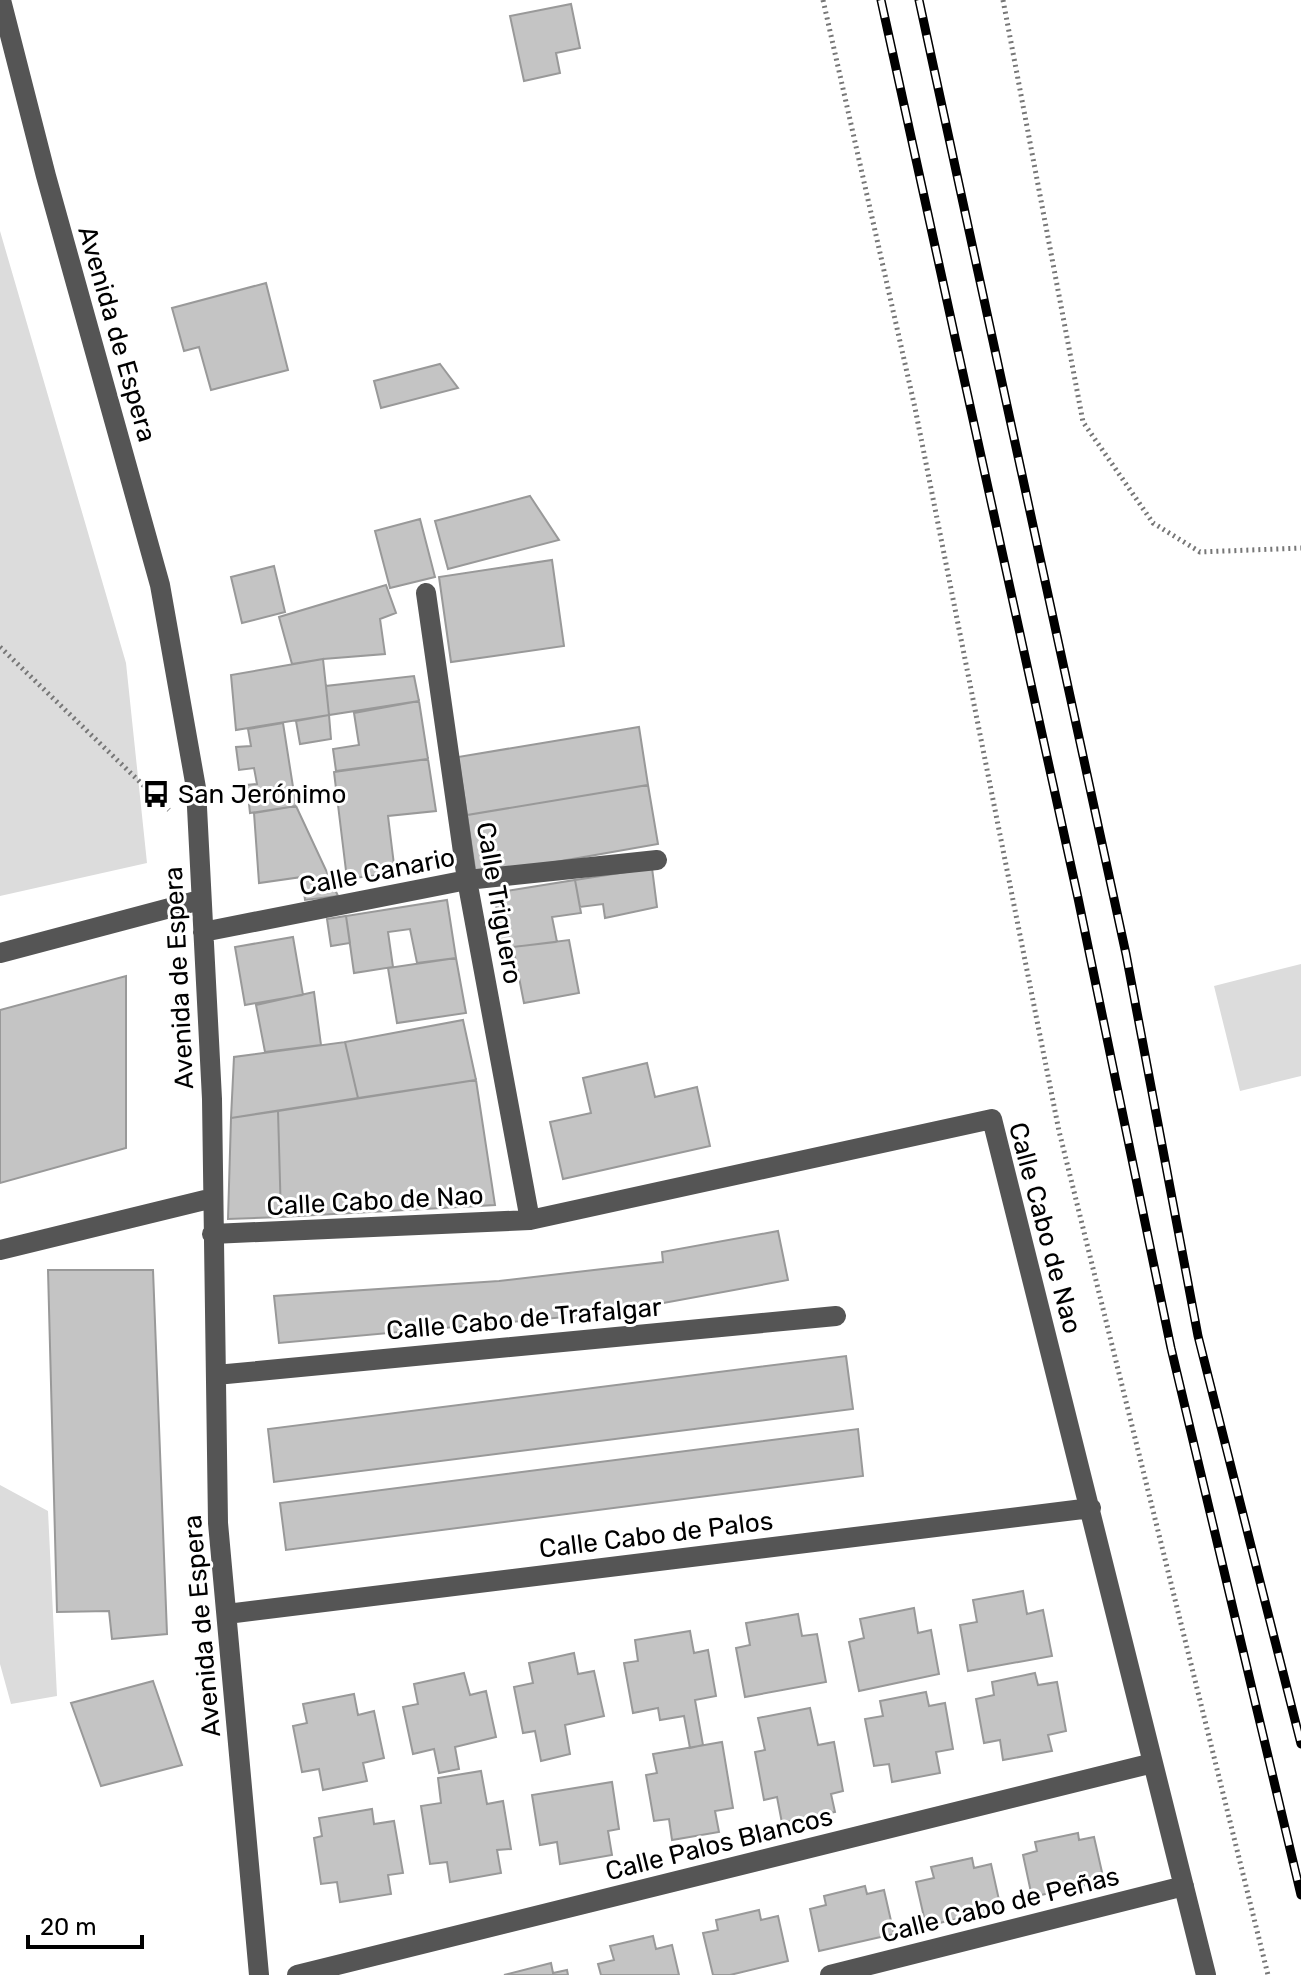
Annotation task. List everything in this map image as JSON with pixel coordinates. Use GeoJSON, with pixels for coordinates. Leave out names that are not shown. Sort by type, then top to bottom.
{"type":"FeatureCollection","features":[{"type":"Feature","properties":{"kind":"street","name":"Avenida de Espera"},"geometry":{"type":"LineString","coordinates":[[1,0],[46,176],[160,585],[196,788],[212,1099],[218,1523],[259,1975]]}},
{"type":"Feature","properties":{"kind":"street","name":"Calle Triguero"},"geometry":{"type":"LineString","coordinates":[[426,593],[467,880],[530,1220]]}},
{"type":"Feature","properties":{"kind":"street","name":"Calle Canario"},"geometry":{"type":"LineString","coordinates":[[203,932],[467,880],[657,860]]}},
{"type":"Feature","properties":{"kind":"street"},"geometry":{"type":"LineString","coordinates":[[0,953],[200,900]]}},
{"type":"Feature","properties":{"kind":"street","name":"Calle Cabo de Nao"},"geometry":{"type":"LineString","coordinates":[[212,1234],[530,1220],[992,1119],[1206,1975]]}},
{"type":"Feature","properties":{"kind":"street"},"geometry":{"type":"LineString","coordinates":[[0,1250],[213,1198]]}},
{"type":"Feature","properties":{"kind":"street","name":"Calle Cabo de Trafalgar"},"geometry":{"type":"LineString","coordinates":[[216,1375],[836,1316]]}},
{"type":"Feature","properties":{"kind":"street","name":"Calle Cabo de Palos"},"geometry":{"type":"LineString","coordinates":[[227,1614],[1091,1508]]}},
{"type":"Feature","properties":{"kind":"street","name":"Calle Palos Blancos"},"geometry":{"type":"LineString","coordinates":[[297,1975],[1153,1763]]}},
{"type":"Feature","properties":{"kind":"street","name":"Calle Cabo de Peñas"},"geometry":{"type":"LineString","coordinates":[[830,1975],[1184,1886]]}},
{"type":"Feature","properties":{"kind":"path"},"geometry":{"type":"LineString","coordinates":[[823,0],[915,408],[1059,1131],[1268,1975]]}},
{"type":"Feature","properties":{"kind":"path"},"geometry":{"type":"LineString","coordinates":[[1003,0],[1083,422],[1153,523],[1200,552],[1301,548]]}},
{"type":"Feature","properties":{"kind":"path"},"geometry":{"type":"LineString","coordinates":[[0,647],[198,839]]}},
{"type":"Feature","properties":{"kind":"shaded area"},"geometry":{"type":"Polygon","coordinates":[[[0,231],[126,663],[147,863],[0,896],[0,231]]]}},
{"type":"Feature","properties":{"kind":"shaded area"},"geometry":{"type":"Polygon","coordinates":[[[1301,964],[1301,1076],[1240,1091],[1214,986],[1301,964]]]}},
{"type":"Feature","properties":{"kind":"shaded area"},"geometry":{"type":"Polygon","coordinates":[[[0,1485],[48,1511],[57,1696],[11,1704],[0,1664],[0,1485]]]}},
{"type":"Feature","properties":{"kind":"building"},"geometry":{"type":"Polygon","coordinates":[[[571,4],[580,48],[556,53],[560,73],[524,81],[510,16],[571,4]]]}},
{"type":"Feature","properties":{"kind":"building"},"geometry":{"type":"Polygon","coordinates":[[[266,283],[288,370],[211,390],[199,347],[184,351],[172,308],[266,283]]]}},
{"type":"Feature","properties":{"kind":"building"},"geometry":{"type":"Polygon","coordinates":[[[440,364],[458,388],[381,408],[374,381],[440,364]]]}},
{"type":"Feature","properties":{"kind":"building"},"geometry":{"type":"Polygon","coordinates":[[[530,496],[559,540],[448,569],[435,521],[530,496]]]}},
{"type":"Feature","properties":{"kind":"building"},"geometry":{"type":"Polygon","coordinates":[[[420,519],[435,577],[390,588],[375,531],[420,519]]]}},
{"type":"Feature","properties":{"kind":"building"},"geometry":{"type":"Polygon","coordinates":[[[552,560],[564,646],[451,662],[439,577],[552,560]]]}},
{"type":"Feature","properties":{"kind":"building"},"geometry":{"type":"Polygon","coordinates":[[[274,566],[285,612],[242,623],[231,577],[274,566]]]}},
{"type":"Feature","properties":{"kind":"building"},"geometry":{"type":"Polygon","coordinates":[[[386,585],[396,613],[380,619],[385,654],[292,664],[279,617],[386,585]]]}},
{"type":"Feature","properties":{"kind":"building"},"geometry":{"type":"Polygon","coordinates":[[[323,659],[329,715],[236,730],[231,675],[323,659]]]}},
{"type":"Feature","properties":{"kind":"building"},"geometry":{"type":"Polygon","coordinates":[[[414,676],[419,701],[329,715],[326,686],[414,676]]]}},
{"type":"Feature","properties":{"kind":"building"},"geometry":{"type":"Polygon","coordinates":[[[419,701],[428,759],[336,771],[333,749],[359,745],[354,713],[419,701]]]}},
{"type":"Feature","properties":{"kind":"building"},"geometry":{"type":"Polygon","coordinates":[[[329,715],[331,739],[300,744],[296,721],[329,715]]]}},
{"type":"Feature","properties":{"kind":"building"},"geometry":{"type":"Polygon","coordinates":[[[283,723],[296,806],[250,813],[247,785],[257,784],[254,768],[239,770],[236,747],[251,746],[248,729],[283,723]]]}},
{"type":"Feature","properties":{"kind":"building"},"geometry":{"type":"Polygon","coordinates":[[[639,727],[648,785],[467,815],[458,757],[639,727]]]}},
{"type":"Feature","properties":{"kind":"building"},"geometry":{"type":"Polygon","coordinates":[[[428,759],[436,811],[388,816],[395,873],[347,879],[334,772],[428,759]]]}},
{"type":"Feature","properties":{"kind":"building"},"geometry":{"type":"Polygon","coordinates":[[[648,785],[658,844],[476,876],[467,815],[648,785]]]}},
{"type":"Feature","properties":{"kind":"building"},"geometry":{"type":"Polygon","coordinates":[[[296,806],[338,896],[305,900],[302,877],[259,883],[254,813],[296,806]]]}},
{"type":"Feature","properties":{"kind":"building"},"geometry":{"type":"Polygon","coordinates":[[[652,868],[657,907],[605,918],[603,904],[580,907],[575,880],[652,868]]]}},
{"type":"Feature","properties":{"kind":"building"},"geometry":{"type":"Polygon","coordinates":[[[575,880],[581,913],[552,917],[557,942],[503,948],[494,893],[575,880]]]}},
{"type":"Feature","properties":{"kind":"building"},"geometry":{"type":"Polygon","coordinates":[[[447,900],[456,958],[417,963],[410,929],[388,932],[393,967],[354,973],[346,916],[447,900]]]}},
{"type":"Feature","properties":{"kind":"building"},"geometry":{"type":"Polygon","coordinates":[[[346,916],[350,943],[331,946],[327,919],[346,916]]]}},
{"type":"Feature","properties":{"kind":"building"},"geometry":{"type":"Polygon","coordinates":[[[293,937],[303,995],[245,1005],[235,947],[293,937]]]}},
{"type":"Feature","properties":{"kind":"building"},"geometry":{"type":"Polygon","coordinates":[[[569,940],[579,993],[524,1003],[513,947],[569,940]]]}},
{"type":"Feature","properties":{"kind":"building"},"geometry":{"type":"Polygon","coordinates":[[[456,958],[466,1013],[397,1023],[388,968],[456,958]]]}},
{"type":"Feature","properties":{"kind":"building"},"geometry":{"type":"Polygon","coordinates":[[[126,976],[126,1148],[0,1183],[0,1010],[126,976]]]}},
{"type":"Feature","properties":{"kind":"building"},"geometry":{"type":"Polygon","coordinates":[[[314,992],[321,1045],[265,1052],[256,1005],[314,992]]]}},
{"type":"Feature","properties":{"kind":"building"},"geometry":{"type":"Polygon","coordinates":[[[463,1020],[476,1080],[358,1098],[345,1042],[463,1020]]]}},
{"type":"Feature","properties":{"kind":"building"},"geometry":{"type":"Polygon","coordinates":[[[345,1042],[358,1098],[231,1118],[234,1057],[345,1042]]]}},
{"type":"Feature","properties":{"kind":"building"},"geometry":{"type":"Polygon","coordinates":[[[647,1063],[655,1097],[697,1087],[710,1146],[563,1179],[550,1122],[591,1113],[583,1078],[647,1063]]]}},
{"type":"Feature","properties":{"kind":"building"},"geometry":{"type":"Polygon","coordinates":[[[476,1080],[495,1205],[281,1217],[278,1111],[476,1080]]]}},
{"type":"Feature","properties":{"kind":"building"},"geometry":{"type":"Polygon","coordinates":[[[278,1111],[281,1217],[228,1219],[231,1118],[278,1111]]]}},
{"type":"Feature","properties":{"kind":"building"},"geometry":{"type":"Polygon","coordinates":[[[778,1231],[788,1280],[609,1313],[279,1343],[274,1296],[499,1281],[663,1262],[662,1252],[778,1231]]]}},
{"type":"Feature","properties":{"kind":"building"},"geometry":{"type":"Polygon","coordinates":[[[48,1270],[153,1270],[167,1634],[112,1639],[109,1611],[57,1612],[48,1270]]]}},
{"type":"Feature","properties":{"kind":"building"},"geometry":{"type":"Polygon","coordinates":[[[846,1356],[853,1409],[274,1482],[268,1429],[846,1356]]]}},
{"type":"Feature","properties":{"kind":"building"},"geometry":{"type":"Polygon","coordinates":[[[858,1429],[863,1476],[286,1550],[280,1503],[858,1429]]]}},
{"type":"Feature","properties":{"kind":"building"},"geometry":{"type":"Polygon","coordinates":[[[1023,1591],[1027,1614],[1043,1610],[1052,1656],[968,1671],[960,1625],[977,1622],[973,1600],[1023,1591]]]}},
{"type":"Feature","properties":{"kind":"building"},"geometry":{"type":"Polygon","coordinates":[[[914,1608],[918,1633],[931,1630],[939,1674],[859,1691],[849,1642],[864,1638],[860,1619],[914,1608]]]}},
{"type":"Feature","properties":{"kind":"building"},"geometry":{"type":"Polygon","coordinates":[[[798,1614],[802,1636],[817,1634],[826,1682],[745,1697],[736,1648],[750,1645],[746,1623],[798,1614]]]}},
{"type":"Feature","properties":{"kind":"building"},"geometry":{"type":"Polygon","coordinates":[[[690,1631],[694,1653],[708,1650],[716,1696],[695,1700],[703,1745],[690,1748],[684,1716],[660,1720],[658,1708],[633,1713],[624,1663],[638,1661],[635,1640],[690,1631]]]}},
{"type":"Feature","properties":{"kind":"building"},"geometry":{"type":"Polygon","coordinates":[[[574,1653],[578,1674],[594,1671],[604,1716],[565,1725],[570,1754],[541,1761],[535,1731],[523,1733],[514,1687],[533,1683],[529,1663],[574,1653]]]}},
{"type":"Feature","properties":{"kind":"building"},"geometry":{"type":"Polygon","coordinates":[[[464,1673],[470,1695],[486,1691],[496,1737],[455,1747],[459,1769],[439,1773],[434,1749],[413,1754],[403,1707],[418,1704],[414,1684],[464,1673]]]}},
{"type":"Feature","properties":{"kind":"building"},"geometry":{"type":"Polygon","coordinates":[[[1035,1673],[1038,1685],[1057,1682],[1066,1731],[1048,1735],[1052,1751],[1003,1760],[1000,1740],[984,1743],[976,1699],[994,1695],[992,1682],[1035,1673]]]}},
{"type":"Feature","properties":{"kind":"building"},"geometry":{"type":"Polygon","coordinates":[[[153,1681],[182,1765],[101,1786],[71,1703],[153,1681]]]}},
{"type":"Feature","properties":{"kind":"building"},"geometry":{"type":"Polygon","coordinates":[[[926,1692],[929,1706],[945,1703],[953,1749],[936,1752],[940,1773],[892,1782],[889,1764],[874,1766],[865,1719],[883,1716],[880,1701],[926,1692]]]}},
{"type":"Feature","properties":{"kind":"building"},"geometry":{"type":"Polygon","coordinates":[[[354,1694],[358,1715],[374,1711],[384,1758],[363,1763],[367,1781],[323,1790],[319,1769],[302,1772],[293,1726],[307,1723],[303,1704],[354,1694]]]}},
{"type":"Feature","properties":{"kind":"building"},"geometry":{"type":"Polygon","coordinates":[[[810,1708],[818,1745],[834,1742],[843,1791],[831,1794],[835,1812],[782,1823],[777,1797],[764,1800],[755,1752],[765,1750],[758,1718],[810,1708]]]}},
{"type":"Feature","properties":{"kind":"building"},"geometry":{"type":"Polygon","coordinates":[[[722,1742],[733,1808],[715,1811],[719,1832],[672,1840],[669,1819],[654,1821],[646,1775],[657,1773],[653,1754],[722,1742]]]}},
{"type":"Feature","properties":{"kind":"building"},"geometry":{"type":"Polygon","coordinates":[[[481,1771],[487,1804],[503,1801],[511,1849],[497,1850],[501,1873],[450,1882],[447,1862],[430,1864],[421,1806],[441,1803],[438,1778],[481,1771]]]}},
{"type":"Feature","properties":{"kind":"building"},"geometry":{"type":"Polygon","coordinates":[[[612,1782],[619,1829],[608,1831],[612,1855],[560,1864],[557,1842],[540,1845],[532,1795],[612,1782]]]}},
{"type":"Feature","properties":{"kind":"building"},"geometry":{"type":"Polygon","coordinates":[[[372,1809],[374,1824],[394,1821],[403,1873],[388,1875],[391,1894],[340,1902],[337,1882],[321,1884],[314,1838],[322,1836],[319,1818],[372,1809]]]}},
{"type":"Feature","properties":{"kind":"building"},"geometry":{"type":"Polygon","coordinates":[[[1078,1833],[1079,1840],[1094,1837],[1104,1881],[1032,1897],[1023,1855],[1037,1851],[1035,1842],[1078,1833]]]}},
{"type":"Feature","properties":{"kind":"building"},"geometry":{"type":"Polygon","coordinates":[[[972,1858],[974,1868],[991,1864],[1001,1909],[926,1926],[916,1882],[934,1878],[931,1867],[972,1858]]]}},
{"type":"Feature","properties":{"kind":"building"},"geometry":{"type":"Polygon","coordinates":[[[865,1886],[867,1894],[884,1890],[894,1934],[819,1951],[810,1909],[826,1905],[824,1896],[865,1886]]]}},
{"type":"Feature","properties":{"kind":"building"},"geometry":{"type":"Polygon","coordinates":[[[759,1910],[761,1920],[778,1916],[788,1961],[730,1975],[713,1975],[703,1933],[718,1930],[716,1920],[759,1910]]]}},
{"type":"Feature","properties":{"kind":"building"},"geometry":{"type":"Polygon","coordinates":[[[653,1936],[656,1949],[672,1945],[679,1975],[601,1975],[598,1964],[614,1960],[610,1946],[653,1936]]]}},
{"type":"Feature","properties":{"kind":"building"},"geometry":{"type":"Polygon","coordinates":[[[551,1963],[553,1973],[567,1970],[568,1975],[504,1975],[551,1963]]]}},
{"type":"Feature","properties":{"kind":"railway"},"geometry":{"type":"LineString","coordinates":[[881,0],[1078,898],[1171,1348],[1301,1895]]}},
{"type":"Feature","properties":{"kind":"railway"},"geometry":{"type":"LineString","coordinates":[[919,0],[1126,954],[1198,1336],[1301,1744]]}},
{"type":"Feature","properties":{"kind":"place","name":"San Jerónimo"},"geometry":{"type":"Point","coordinates":[156,794]}}]}
